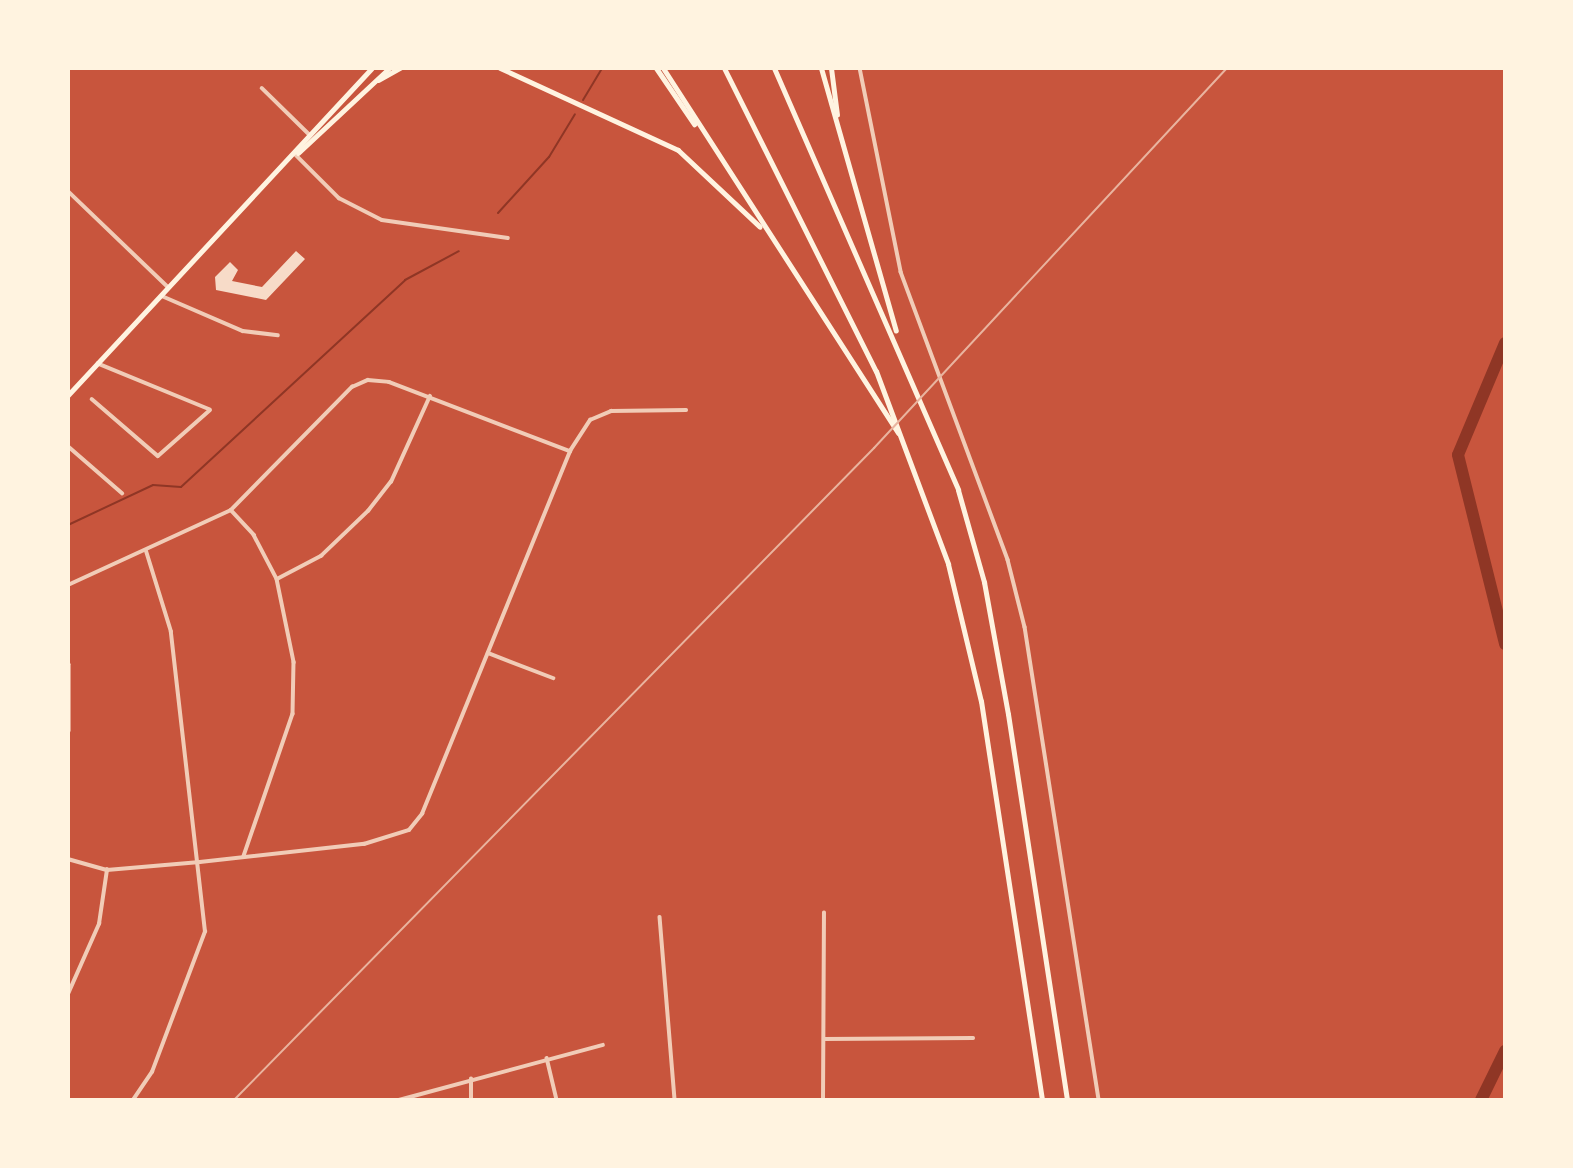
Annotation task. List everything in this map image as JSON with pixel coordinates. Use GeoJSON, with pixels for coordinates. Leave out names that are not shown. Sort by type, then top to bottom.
{"type":"FeatureCollection","features":[{"type":"Feature","properties":{"kind":"main road"},"geometry":{"type":"LineString","coordinates":[[68,395],[296,155],[309,134],[372,68]]}},
{"type":"Feature","properties":{"kind":"main road"},"geometry":{"type":"LineString","coordinates":[[296,155],[318,142],[389,68]]}},
{"type":"Feature","properties":{"kind":"main road"},"geometry":{"type":"LineString","coordinates":[[378,80],[400,68]]}},
{"type":"Feature","properties":{"kind":"main road"},"geometry":{"type":"LineString","coordinates":[[500,68],[678,150],[771,239]]}},
{"type":"Feature","properties":{"kind":"main road"},"geometry":{"type":"LineString","coordinates":[[656,68],[729,172]]}},
{"type":"Feature","properties":{"kind":"main road"},"geometry":{"type":"LineString","coordinates":[[663,68],[883,414],[902,438]]}},
{"type":"Feature","properties":{"kind":"main road"},"geometry":{"type":"LineString","coordinates":[[724,68],[888,400],[948,564],[981,701],[1042,1100]]}},
{"type":"Feature","properties":{"kind":"main road"},"geometry":{"type":"LineString","coordinates":[[774,68],[900,345]]}},
{"type":"Feature","properties":{"kind":"main road"},"geometry":{"type":"LineString","coordinates":[[821,68],[900,345],[941,443],[984,582],[1067,1100]]}},
{"type":"Feature","properties":{"kind":"main road"},"geometry":{"type":"LineString","coordinates":[[831,68],[840,132]]}},
{"type":"Feature","properties":{"kind":"main road"},"geometry":{"type":"LineString","coordinates":[[68,664],[68,730]]}},
{"type":"Feature","properties":{"kind":"street"},"geometry":{"type":"LineString","coordinates":[[860,68],[883,205],[933,363],[1008,560],[1024,627],[1098,1100]]}},
{"type":"Feature","properties":{"kind":"street"},"geometry":{"type":"LineString","coordinates":[[262,88],[309,134]]}},
{"type":"Feature","properties":{"kind":"street"},"geometry":{"type":"LineString","coordinates":[[296,155],[339,198],[382,220],[508,238]]}},
{"type":"Feature","properties":{"kind":"street"},"geometry":{"type":"LineString","coordinates":[[68,191],[170,289]]}},
{"type":"Feature","properties":{"kind":"street"},"geometry":{"type":"LineString","coordinates":[[162,296],[243,331],[278,335]]}},
{"type":"Feature","properties":{"kind":"street"},"geometry":{"type":"LineString","coordinates":[[92,399],[158,456],[210,410],[136,385],[98,364]]}},
{"type":"Feature","properties":{"kind":"street"},"geometry":{"type":"LineString","coordinates":[[68,585],[230,510],[352,387],[389,382],[570,451]]}},
{"type":"Feature","properties":{"kind":"street"},"geometry":{"type":"LineString","coordinates":[[277,579],[321,556],[368,511],[391,482],[430,396]]}},
{"type":"Feature","properties":{"kind":"street"},"geometry":{"type":"LineString","coordinates":[[68,859],[107,870],[363,844],[409,830],[422,814],[570,451],[590,420],[611,411],[686,410]]}},
{"type":"Feature","properties":{"kind":"street"},"geometry":{"type":"LineString","coordinates":[[68,446],[122,493]]}},
{"type":"Feature","properties":{"kind":"street"},"geometry":{"type":"LineString","coordinates":[[230,510],[254,535],[277,579],[291,636],[293,714],[244,856]]}},
{"type":"Feature","properties":{"kind":"street"},"geometry":{"type":"LineString","coordinates":[[133,1100],[152,1072],[195,968],[205,932],[200,862],[171,632],[146,551]]}},
{"type":"Feature","properties":{"kind":"street"},"geometry":{"type":"LineString","coordinates":[[488,653],[553,678]]}},
{"type":"Feature","properties":{"kind":"street"},"geometry":{"type":"LineString","coordinates":[[68,994],[99,924],[107,870]]}},
{"type":"Feature","properties":{"kind":"street"},"geometry":{"type":"LineString","coordinates":[[823,1100],[824,913]]}},
{"type":"Feature","properties":{"kind":"street"},"geometry":{"type":"LineString","coordinates":[[660,917],[675,1100]]}},
{"type":"Feature","properties":{"kind":"street"},"geometry":{"type":"LineString","coordinates":[[824,1039],[973,1038]]}},
{"type":"Feature","properties":{"kind":"street"},"geometry":{"type":"LineString","coordinates":[[399,1100],[547,1057],[603,1045]]}},
{"type":"Feature","properties":{"kind":"street"},"geometry":{"type":"LineString","coordinates":[[547,1057],[557,1100]]}},
{"type":"Feature","properties":{"kind":"street"},"geometry":{"type":"LineString","coordinates":[[471,1079],[471,1100]]}},
{"type":"Feature","properties":{"kind":"building"},"geometry":{"type":"Polygon","coordinates":[[[296,251],[305,259],[266,300],[216,290],[215,277],[230,262],[238,270],[232,281],[262,287],[296,251]]]}},
{"type":"Feature","properties":{"kind":"waterway"},"geometry":{"type":"LineString","coordinates":[[583,100],[602,68]]}},
{"type":"Feature","properties":{"kind":"waterway"},"geometry":{"type":"LineString","coordinates":[[498,213],[549,157],[575,114]]}},
{"type":"Feature","properties":{"kind":"waterway"},"geometry":{"type":"LineString","coordinates":[[68,525],[153,485],[181,487],[405,280],[459,251]]}},
{"type":"Feature","properties":{"kind":"waterway"},"geometry":{"type":"LineString","coordinates":[[1505,343],[1458,455],[1505,644]]}},
{"type":"Feature","properties":{"kind":"waterway"},"geometry":{"type":"LineString","coordinates":[[1481,1100],[1505,1051]]}},
{"type":"Feature","properties":{"kind":"railway"},"geometry":{"type":"LineString","coordinates":[[234,1100],[874,448],[1227,68]]}}]}
